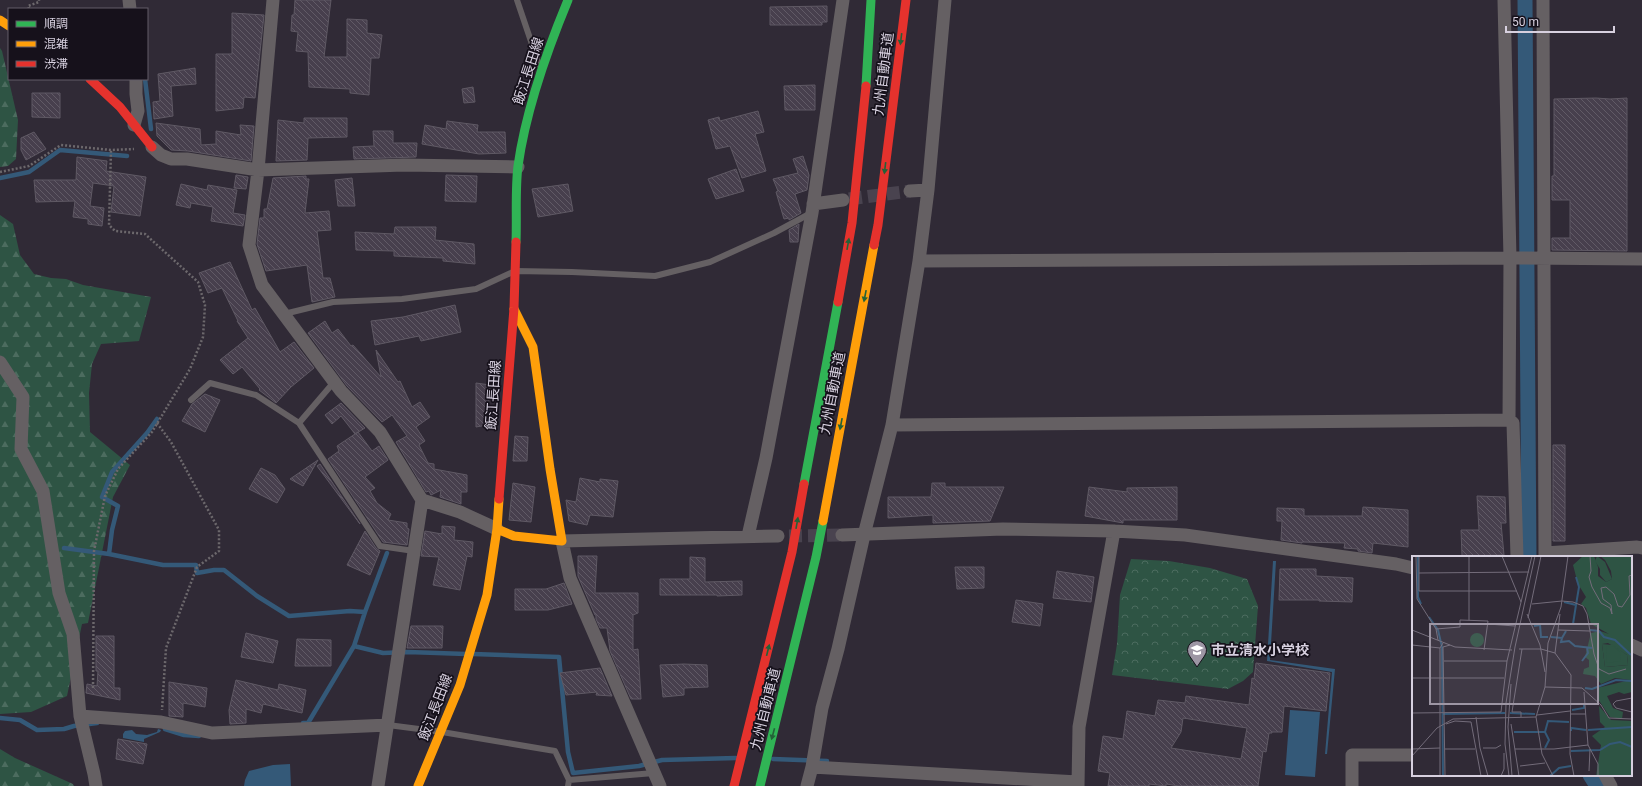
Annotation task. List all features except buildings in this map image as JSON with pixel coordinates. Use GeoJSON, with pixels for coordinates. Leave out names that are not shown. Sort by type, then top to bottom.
{"type":"FeatureCollection","features":[{"type":"Feature","properties":{"kind":"main road","name":"飯江長田線"},"geometry":{"type":"LineString","coordinates":[[418,786],[442,732],[460,685],[487,595],[497,529],[514,308],[518,167],[531,104],[568,0]]}},
{"type":"Feature","properties":{"kind":"main road"},"geometry":{"type":"LineString","coordinates":[[863,0],[865,102]]}},
{"type":"Feature","properties":{"kind":"main road","name":"九州自動車道"},"geometry":{"type":"LineString","coordinates":[[734,786],[792,552],[848,246],[852,223],[865,102],[871,0]]}},
{"type":"Feature","properties":{"kind":"main road","name":"九州自動車道"},"geometry":{"type":"LineString","coordinates":[[760,786],[816,557],[878,225],[906,0]]}},
{"type":"Feature","properties":{"kind":"main road"},"geometry":{"type":"LineString","coordinates":[[91,80],[120,107],[152,148]]}},
{"type":"Feature","properties":{"kind":"main road"},"geometry":{"type":"LineString","coordinates":[[497,529],[514,536],[562,541],[533,348],[514,308]]}},
{"type":"Feature","properties":{"kind":"street"},"geometry":{"type":"LineString","coordinates":[[273,0],[258,170],[249,245],[262,285],[334,382],[380,432],[422,500],[378,786]]}},
{"type":"Feature","properties":{"kind":"street"},"geometry":{"type":"LineString","coordinates":[[748,536],[766,458],[813,208],[843,0]]}},
{"type":"Feature","properties":{"kind":"street"},"geometry":{"type":"LineString","coordinates":[[807,786],[812,767],[822,708],[838,649],[864,534],[892,424],[919,261],[928,190],[945,0]]}},
{"type":"Feature","properties":{"kind":"street"},"geometry":{"type":"LineString","coordinates":[[1504,0],[1510,258],[1509,420]]}},
{"type":"Feature","properties":{"kind":"street"},"geometry":{"type":"LineString","coordinates":[[1543,0],[1545,555],[1637,547],[1642,548]]}},
{"type":"Feature","properties":{"kind":"street"},"geometry":{"type":"LineString","coordinates":[[134,125],[138,111],[136,80]]}},
{"type":"Feature","properties":{"kind":"street"},"geometry":{"type":"LineString","coordinates":[[152,148],[161,155],[171,159],[187,159],[258,170],[404,165],[518,167]]}},
{"type":"Feature","properties":{"kind":"street"},"geometry":{"type":"LineString","coordinates":[[910,191],[928,190]]}},
{"type":"Feature","properties":{"kind":"street"},"geometry":{"type":"LineString","coordinates":[[813,208],[843,200]]}},
{"type":"Feature","properties":{"kind":"street"},"geometry":{"type":"LineString","coordinates":[[919,261],[1510,258],[1642,259]]}},
{"type":"Feature","properties":{"kind":"street"},"geometry":{"type":"LineString","coordinates":[[0,362],[22,397],[21,449],[43,491],[59,593],[73,634],[80,716],[96,786]]}},
{"type":"Feature","properties":{"kind":"street"},"geometry":{"type":"LineString","coordinates":[[892,424],[1509,420],[1513,423],[1517,556]]}},
{"type":"Feature","properties":{"kind":"street"},"geometry":{"type":"LineString","coordinates":[[422,500],[460,512],[497,529]]}},
{"type":"Feature","properties":{"kind":"street"},"geometry":{"type":"LineString","coordinates":[[842,534],[1003,529],[1114,531],[1185,535],[1412,568]]}},
{"type":"Feature","properties":{"kind":"street"},"geometry":{"type":"LineString","coordinates":[[812,767],[1078,784],[1079,727],[1114,531]]}},
{"type":"Feature","properties":{"kind":"street"},"geometry":{"type":"LineString","coordinates":[[660,786],[570,578],[562,541],[778,536]]}},
{"type":"Feature","properties":{"kind":"street"},"geometry":{"type":"LineString","coordinates":[[1632,645],[1642,650]]}},
{"type":"Feature","properties":{"kind":"street"},"geometry":{"type":"LineString","coordinates":[[80,716],[161,722],[212,733],[388,725]]}},
{"type":"Feature","properties":{"kind":"street"},"geometry":{"type":"LineString","coordinates":[[1352,786],[1352,755],[1412,755]]}},
{"type":"Feature","properties":{"kind":"street"},"geometry":{"type":"LineString","coordinates":[[1606,776],[1611,786]]}},
{"type":"Feature","properties":{"kind":"lane"},"geometry":{"type":"LineString","coordinates":[[517,0],[542,72]]}},
{"type":"Feature","properties":{"kind":"lane"},"geometry":{"type":"LineString","coordinates":[[284,314],[333,302],[402,298],[476,289],[515,271],[655,276],[710,262],[774,233],[813,208]]}},
{"type":"Feature","properties":{"kind":"lane"},"geometry":{"type":"LineString","coordinates":[[299,423],[334,382]]}},
{"type":"Feature","properties":{"kind":"lane"},"geometry":{"type":"LineString","coordinates":[[191,400],[210,383],[256,395],[299,423],[380,546],[414,552]]}},
{"type":"Feature","properties":{"kind":"lane"},"geometry":{"type":"LineString","coordinates":[[388,725],[442,732],[555,751],[568,783],[654,773]]}},
{"type":"Feature","properties":{"kind":"path"},"geometry":{"type":"LineString","coordinates":[[29,8],[28,6],[39,2],[39,0]]}},
{"type":"Feature","properties":{"kind":"path"},"geometry":{"type":"LineString","coordinates":[[0,172],[29,166],[61,145],[111,150],[152,148]]}},
{"type":"Feature","properties":{"kind":"path"},"geometry":{"type":"LineString","coordinates":[[92,695],[94,551],[105,496],[118,469],[152,432],[190,369],[203,337],[205,305],[198,282],[145,234],[116,231],[109,225],[111,150]]}},
{"type":"Feature","properties":{"kind":"path"},"geometry":{"type":"LineString","coordinates":[[157,423],[171,442],[219,530],[219,551],[197,567],[166,648],[162,708]]}},
{"type":"Feature","properties":{"kind":"green space"},"geometry":{"type":"Polygon","coordinates":[[[0,48],[2,51],[18,120],[16,159],[8,166],[0,167],[0,48]]]}},
{"type":"Feature","properties":{"kind":"green space"},"geometry":{"type":"Polygon","coordinates":[[[0,215],[13,224],[20,255],[34,274],[51,278],[66,279],[83,285],[151,297],[139,341],[101,344],[92,364],[89,393],[90,432],[130,465],[113,497],[88,623],[82,624],[67,696],[31,712],[0,714],[0,215]]]}},
{"type":"Feature","properties":{"kind":"green space"},"geometry":{"type":"Polygon","coordinates":[[[1131,559],[1169,561],[1210,568],[1247,579],[1258,606],[1253,672],[1243,681],[1228,689],[1112,675],[1117,644],[1120,595],[1131,559]]]}},
{"type":"Feature","properties":{"kind":"green space"},"geometry":{"type":"Polygon","coordinates":[[[0,749],[15,758],[73,784],[74,786],[0,786],[0,749]]]}},
{"type":"Feature","properties":{"kind":"water"},"geometry":{"type":"Polygon","coordinates":[[[1273,561],[1276,561],[1270,660],[1335,669],[1327,754],[1325,754],[1332,672],[1267,661],[1273,561]]]}},
{"type":"Feature","properties":{"kind":"water"},"geometry":{"type":"Polygon","coordinates":[[[1290,710],[1320,712],[1315,777],[1285,775],[1290,710]]]}},
{"type":"Feature","properties":{"kind":"water"},"geometry":{"type":"Polygon","coordinates":[[[158,729],[161,730],[160,732],[144,739],[144,742],[123,738],[125,731],[132,730],[136,734],[147,735],[157,732],[158,729]]]}},
{"type":"Feature","properties":{"kind":"water"},"geometry":{"type":"Polygon","coordinates":[[[290,764],[291,786],[244,786],[249,771],[273,765],[290,764]]]}},
{"type":"Feature","properties":{"kind":"waterway"},"geometry":{"type":"LineString","coordinates":[[1525,0],[1529,556]]}},
{"type":"Feature","properties":{"kind":"waterway"},"geometry":{"type":"LineString","coordinates":[[145,80],[151,129]]}},
{"type":"Feature","properties":{"kind":"waterway"},"geometry":{"type":"LineString","coordinates":[[0,178],[29,172],[60,150],[127,156]]}},
{"type":"Feature","properties":{"kind":"waterway"},"geometry":{"type":"LineString","coordinates":[[109,554],[112,530],[118,506],[102,497],[112,472],[147,433],[157,419]]}},
{"type":"Feature","properties":{"kind":"waterway"},"geometry":{"type":"LineString","coordinates":[[64,548],[109,554],[163,565],[196,565],[197,573],[224,570],[257,596],[289,616],[350,611],[365,612],[354,646]]}},
{"type":"Feature","properties":{"kind":"waterway"},"geometry":{"type":"LineString","coordinates":[[365,612],[387,553]]}},
{"type":"Feature","properties":{"kind":"waterway"},"geometry":{"type":"LineString","coordinates":[[303,723],[308,723],[354,646],[383,653],[408,652],[466,654]]}},
{"type":"Feature","properties":{"kind":"waterway"},"geometry":{"type":"LineString","coordinates":[[473,654],[559,657],[568,752],[573,773],[639,766],[662,760],[736,758]]}},
{"type":"Feature","properties":{"kind":"waterway"},"geometry":{"type":"LineString","coordinates":[[0,718],[20,720],[37,730],[64,729],[97,723]]}},
{"type":"Feature","properties":{"kind":"waterway"},"geometry":{"type":"LineString","coordinates":[[165,729],[184,735],[199,736]]}},
{"type":"Feature","properties":{"kind":"waterway"},"geometry":{"type":"LineString","coordinates":[[773,759],[827,761]]}},
{"type":"Feature","properties":{"kind":"waterway"},"geometry":{"type":"LineString","coordinates":[[1591,776],[1597,786]]}},
{"type":"Feature","properties":{"kind":"tunnel"},"geometry":{"type":"LineString","coordinates":[[849,199],[910,191]]}},
{"type":"Feature","properties":{"kind":"tunnel"},"geometry":{"type":"LineString","coordinates":[[789,536],[842,535]]}},
{"type":"Feature","properties":{"kind":"traffic: fast"},"geometry":{"type":"LineString","coordinates":[[516,242],[517,175],[526,123],[552,40],[568,0]]}},
{"type":"Feature","properties":{"kind":"traffic: fast"},"geometry":{"type":"LineString","coordinates":[[866,86],[871,0]]}},
{"type":"Feature","properties":{"kind":"traffic: fast"},"geometry":{"type":"LineString","coordinates":[[804,484],[838,302]]}},
{"type":"Feature","properties":{"kind":"traffic: fast"},"geometry":{"type":"LineString","coordinates":[[760,786],[816,557],[823,521]]}},
{"type":"Feature","properties":{"kind":"traffic: slow"},"geometry":{"type":"LineString","coordinates":[[0,20],[8,25]]}},
{"type":"Feature","properties":{"kind":"traffic: slow"},"geometry":{"type":"LineString","coordinates":[[823,521],[874,245]]}},
{"type":"Feature","properties":{"kind":"traffic: slow"},"geometry":{"type":"LineString","coordinates":[[497,529],[514,536],[562,541],[550,469],[533,347],[514,309]]}},
{"type":"Feature","properties":{"kind":"traffic: slow"},"geometry":{"type":"LineString","coordinates":[[418,786],[460,685],[487,595],[497,529],[499,499]]}},
{"type":"Feature","properties":{"kind":"traffic: jam"},"geometry":{"type":"LineString","coordinates":[[874,245],[878,225],[906,0]]}},
{"type":"Feature","properties":{"kind":"traffic: jam"},"geometry":{"type":"LineString","coordinates":[[91,80],[120,107],[152,147]]}},
{"type":"Feature","properties":{"kind":"traffic: jam"},"geometry":{"type":"LineString","coordinates":[[838,302],[852,223],[866,86]]}},
{"type":"Feature","properties":{"kind":"traffic: jam"},"geometry":{"type":"LineString","coordinates":[[499,499],[514,308],[516,242]]}},
{"type":"Feature","properties":{"kind":"traffic: jam"},"geometry":{"type":"LineString","coordinates":[[734,786],[792,552],[804,484]]}},
{"type":"Feature","properties":{"kind":"place","name":"市立清水小学校"},"geometry":{"type":"Point","coordinates":[1197,667]}}]}
